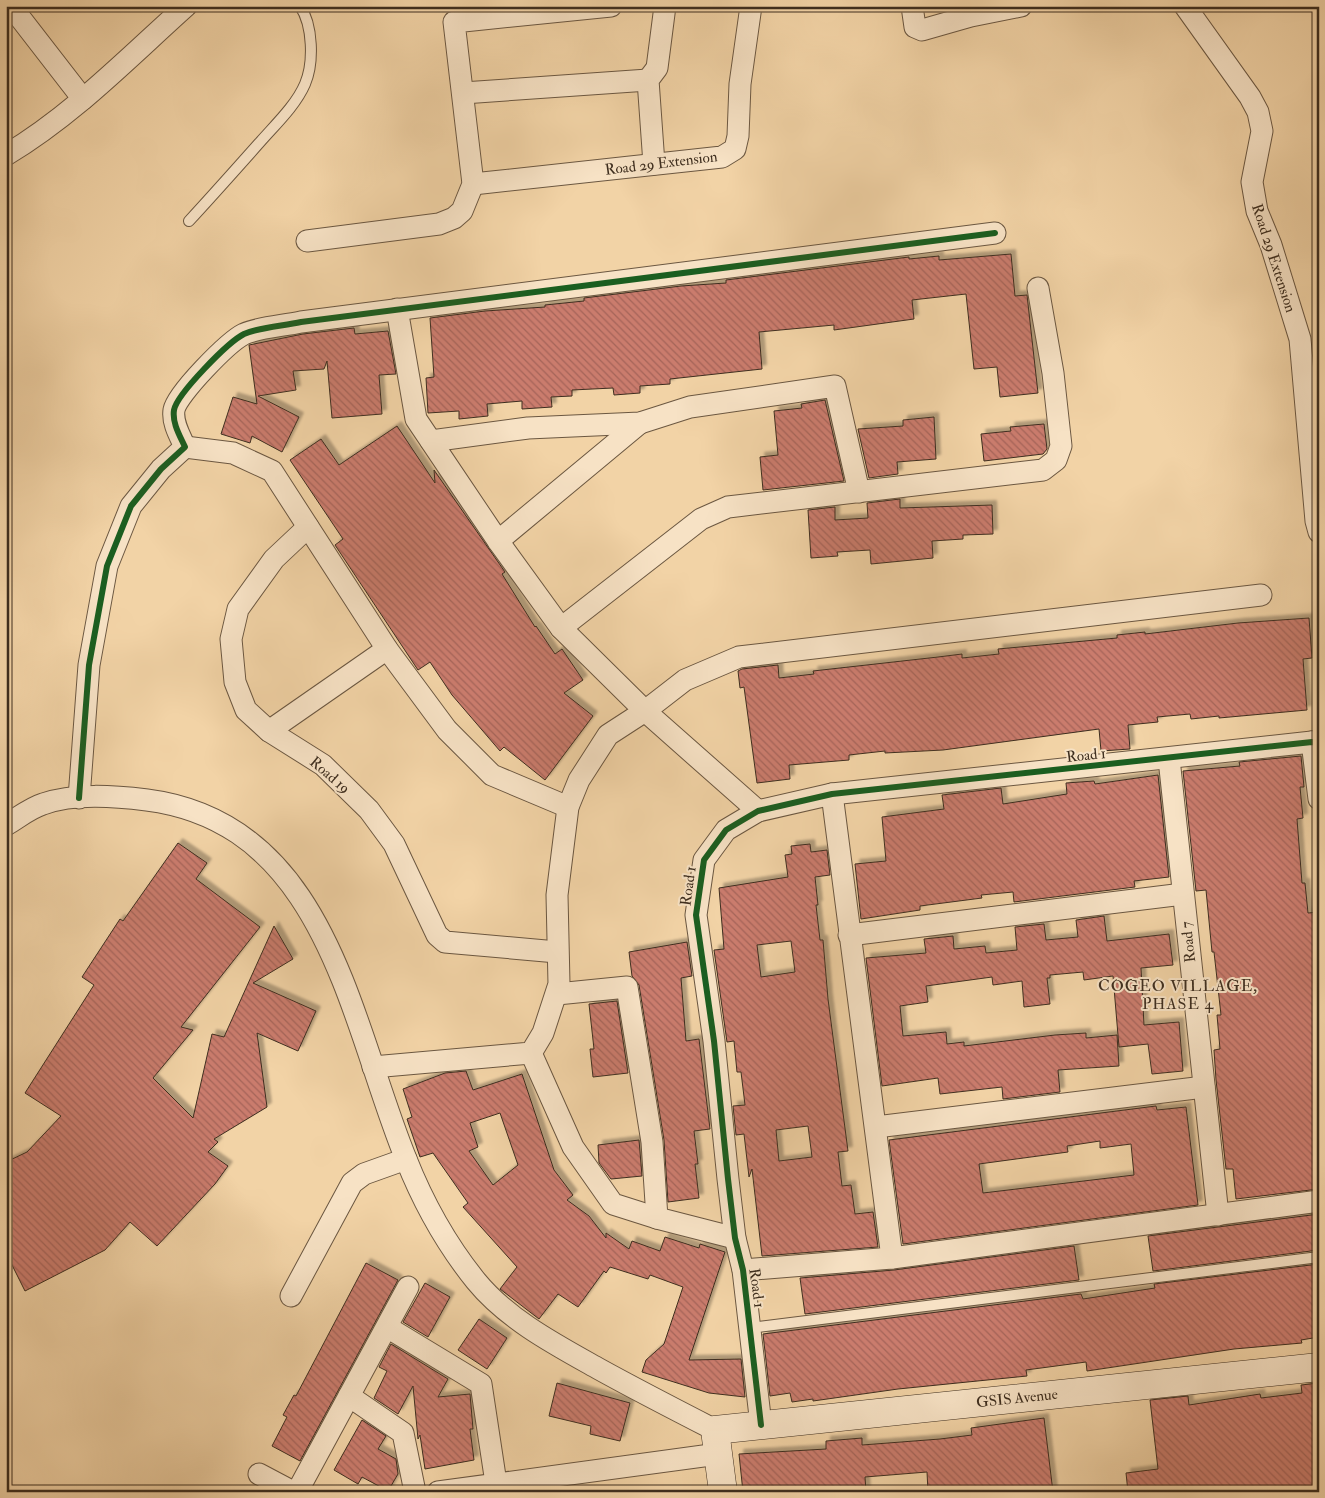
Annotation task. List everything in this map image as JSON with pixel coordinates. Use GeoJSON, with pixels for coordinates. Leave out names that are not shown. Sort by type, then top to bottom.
{"type":"FeatureCollection","features":[{"type":"Feature","properties":{"kind":"street"},"geometry":{"type":"LineString","coordinates":[[11,6],[83,99]]}},
{"type":"Feature","properties":{"kind":"street"},"geometry":{"type":"LineString","coordinates":[[6,155],[30,141],[83,99],[186,6]]}},
{"type":"Feature","properties":{"kind":"street"},"geometry":{"type":"LineString","coordinates":[[307,241],[439,224],[454,218],[462,212],[473,184],[454,22],[611,6]]}},
{"type":"Feature","properties":{"kind":"street"},"geometry":{"type":"LineString","coordinates":[[654,164],[648,80],[656,68],[665,6]]}},
{"type":"Feature","properties":{"kind":"street","name":"Road 29 Extension"},"geometry":{"type":"LineString","coordinates":[[473,184],[722,157],[735,149],[738,136],[740,84],[751,6]]}},
{"type":"Feature","properties":{"kind":"street"},"geometry":{"type":"LineString","coordinates":[[912,6],[915,27],[922,30],[971,16],[1021,6]]}},
{"type":"Feature","properties":{"kind":"street","name":"Road 29 Extension"},"geometry":{"type":"LineString","coordinates":[[1185,6],[1250,97],[1258,112],[1262,130],[1252,182],[1256,212],[1271,245],[1300,339],[1315,512],[1319,532]]}},
{"type":"Feature","properties":{"kind":"street"},"geometry":{"type":"LineString","coordinates":[[463,93],[648,80]]}},
{"type":"Feature","properties":{"kind":"street"},"geometry":{"type":"LineString","coordinates":[[185,447],[176,426],[174,411],[179,397],[234,342],[245,334],[300,322],[995,233]]}},
{"type":"Feature","properties":{"kind":"street"},"geometry":{"type":"LineString","coordinates":[[561,628],[701,519],[728,507],[1042,470],[1056,460],[1061,446],[1053,373],[1038,288]]}},
{"type":"Feature","properties":{"kind":"street"},"geometry":{"type":"LineString","coordinates":[[397,309],[416,419],[498,541],[561,628],[645,711],[758,811]]}},
{"type":"Feature","properties":{"kind":"street"},"geometry":{"type":"LineString","coordinates":[[431,441],[528,428],[640,422],[690,408],[835,386],[859,492]]}},
{"type":"Feature","properties":{"kind":"street"},"geometry":{"type":"LineString","coordinates":[[498,541],[640,422]]}},
{"type":"Feature","properties":{"kind":"street"},"geometry":{"type":"LineString","coordinates":[[79,798],[89,665],[107,566],[131,506],[161,469],[185,447],[233,453],[272,471],[386,650],[447,730],[492,775],[568,807]]}},
{"type":"Feature","properties":{"kind":"street","name":"Road 19"},"geometry":{"type":"LineString","coordinates":[[308,527],[274,559],[238,609],[231,639],[235,682],[246,710],[269,731],[323,765],[369,810],[394,844],[437,935],[446,942],[557,952]]}},
{"type":"Feature","properties":{"kind":"street"},"geometry":{"type":"LineString","coordinates":[[531,1053],[543,1033],[559,984],[557,895],[568,807],[579,780],[608,735],[645,711],[685,680],[739,657],[1261,595]]}},
{"type":"Feature","properties":{"kind":"street"},"geometry":{"type":"LineString","coordinates":[[269,731],[386,650]]}},
{"type":"Feature","properties":{"kind":"street"},"geometry":{"type":"LineString","coordinates":[[1315,743],[1319,799]]}},
{"type":"Feature","properties":{"kind":"street","name":"Road 1"},"geometry":{"type":"LineString","coordinates":[[761,1425],[743,1270],[735,1238],[714,1040],[696,915],[704,860],[726,830],[758,811],[832,794],[1315,743]]}},
{"type":"Feature","properties":{"kind":"street","name":"Road 7"},"geometry":{"type":"LineString","coordinates":[[1169,759],[1218,1215]]}},
{"type":"Feature","properties":{"kind":"street"},"geometry":{"type":"LineString","coordinates":[[832,794],[892,1258]]}},
{"type":"Feature","properties":{"kind":"street"},"geometry":{"type":"LineString","coordinates":[[6,824],[42,804],[79,798],[126,798],[164,802],[201,814],[243,835],[269,859],[306,904],[332,952],[406,1158],[424,1199],[453,1249],[477,1283],[506,1310],[554,1344],[716,1442]]}},
{"type":"Feature","properties":{"kind":"street"},"geometry":{"type":"LineString","coordinates":[[849,935],[1183,894]]}},
{"type":"Feature","properties":{"kind":"street"},"geometry":{"type":"LineString","coordinates":[[557,994],[628,987],[652,1142],[657,1218]]}},
{"type":"Feature","properties":{"kind":"street"},"geometry":{"type":"LineString","coordinates":[[373,1066],[531,1053]]}},
{"type":"Feature","properties":{"kind":"street"},"geometry":{"type":"LineString","coordinates":[[531,1053],[573,1147],[613,1204],[657,1218],[735,1238]]}},
{"type":"Feature","properties":{"kind":"street"},"geometry":{"type":"LineString","coordinates":[[876,1126],[1204,1086]]}},
{"type":"Feature","properties":{"kind":"street"},"geometry":{"type":"LineString","coordinates":[[291,1296],[352,1183],[364,1174],[406,1158]]}},
{"type":"Feature","properties":{"kind":"street"},"geometry":{"type":"LineString","coordinates":[[743,1270],[892,1258],[1319,1201]]}},
{"type":"Feature","properties":{"kind":"street"},"geometry":{"type":"LineString","coordinates":[[297,1492],[408,1288]]}},
{"type":"Feature","properties":{"kind":"street"},"geometry":{"type":"LineString","coordinates":[[387,1327],[481,1384],[496,1483]]}},
{"type":"Feature","properties":{"kind":"street","name":"GSIS Avenue"},"geometry":{"type":"LineString","coordinates":[[716,1442],[761,1425],[1319,1366]]}},
{"type":"Feature","properties":{"kind":"street"},"geometry":{"type":"LineString","coordinates":[[348,1396],[403,1433],[414,1492]]}},
{"type":"Feature","properties":{"kind":"street"},"geometry":{"type":"LineString","coordinates":[[438,1492],[716,1442]]}},
{"type":"Feature","properties":{"kind":"street"},"geometry":{"type":"LineString","coordinates":[[716,1442],[723,1492]]}},
{"type":"Feature","properties":{"kind":"street"},"geometry":{"type":"LineString","coordinates":[[260,1474],[293,1492]]}},
{"type":"Feature","properties":{"kind":"lane"},"geometry":{"type":"LineString","coordinates":[[189,221],[278,122],[305,84],[310,63],[310,38],[305,13],[300,6]]}},
{"type":"Feature","properties":{"kind":"lane"},"geometry":{"type":"LineString","coordinates":[[750,1328],[1319,1257]]}},
{"type":"Feature","properties":{"kind":"building"},"geometry":{"type":"Polygon","coordinates":[[[1011,254],[1015,296],[1027,295],[1038,393],[1000,397],[997,367],[974,369],[966,294],[912,300],[914,319],[834,330],[834,325],[759,332],[762,369],[670,379],[670,384],[640,386],[640,393],[614,395],[613,388],[572,390],[572,396],[551,397],[552,407],[522,409],[522,401],[487,404],[488,416],[459,419],[459,411],[428,413],[426,378],[434,377],[430,318],[485,311],[545,307],[545,305],[584,301],[584,298],[681,286],[726,283],[726,280],[909,257],[909,259],[939,256],[939,260],[1011,254]]]}},
{"type":"Feature","properties":{"kind":"building"},"geometry":{"type":"Polygon","coordinates":[[[354,328],[355,334],[388,331],[396,374],[379,375],[382,414],[332,418],[327,361],[324,369],[293,371],[296,390],[258,396],[299,417],[282,452],[252,436],[250,443],[221,434],[233,397],[257,404],[249,345],[303,334],[354,328]]]}},
{"type":"Feature","properties":{"kind":"building"},"geometry":{"type":"Polygon","coordinates":[[[825,400],[844,481],[763,490],[760,457],[778,455],[774,411],[802,408],[801,404],[825,400]]]}},
{"type":"Feature","properties":{"kind":"building"},"geometry":{"type":"Polygon","coordinates":[[[934,417],[936,459],[897,462],[898,474],[869,478],[858,429],[903,426],[903,420],[934,417]]]}},
{"type":"Feature","properties":{"kind":"building"},"geometry":{"type":"Polygon","coordinates":[[[1044,424],[1047,449],[1043,454],[984,461],[981,434],[1011,431],[1010,427],[1044,424]]]}},
{"type":"Feature","properties":{"kind":"building"},"geometry":{"type":"Polygon","coordinates":[[[397,426],[435,483],[434,470],[505,572],[502,574],[535,627],[555,654],[562,649],[583,680],[564,693],[593,716],[545,780],[504,747],[500,751],[452,695],[430,662],[418,670],[335,545],[343,539],[290,460],[321,439],[339,465],[397,426]]]}},
{"type":"Feature","properties":{"kind":"building"},"geometry":{"type":"Polygon","coordinates":[[[900,499],[900,508],[992,505],[993,534],[963,535],[963,539],[932,541],[933,558],[871,564],[870,550],[837,552],[838,556],[811,558],[808,510],[835,507],[835,520],[868,518],[867,503],[900,499]]]}},
{"type":"Feature","properties":{"kind":"building"},"geometry":{"type":"Polygon","coordinates":[[[1309,618],[1312,658],[1303,659],[1307,710],[1219,718],[1219,716],[1191,719],[1190,714],[1157,717],[1158,722],[1128,725],[1130,749],[1101,751],[1099,729],[943,750],[885,753],[885,751],[849,755],[849,760],[789,765],[790,779],[757,783],[744,687],[740,688],[738,671],[742,669],[778,665],[779,678],[814,674],[813,671],[962,654],[962,658],[999,654],[998,649],[1117,638],[1117,635],[1309,618]]]}},
{"type":"Feature","properties":{"kind":"building"},"geometry":{"type":"Polygon","coordinates":[[[1301,756],[1304,787],[1300,787],[1303,818],[1297,819],[1302,883],[1305,883],[1308,913],[1319,912],[1319,1033],[1315,1034],[1317,1069],[1319,1069],[1319,1189],[1236,1199],[1233,1169],[1226,1169],[1216,1080],[1214,1050],[1220,1049],[1217,1015],[1221,1015],[1214,952],[1212,952],[1206,890],[1196,891],[1183,771],[1240,766],[1239,762],[1301,756]]]}},
{"type":"Feature","properties":{"kind":"building"},"geometry":{"type":"Polygon","coordinates":[[[1158,775],[1169,877],[1134,881],[1135,887],[1014,902],[1013,892],[981,895],[982,898],[920,906],[920,910],[861,919],[855,864],[886,861],[882,817],[944,809],[942,795],[1001,788],[1003,804],[1067,794],[1066,783],[1094,781],[1095,784],[1158,775]]]}},
{"type":"Feature","properties":{"kind":"building"},"geometry":{"type":"Polygon","coordinates":[[[178,843],[207,863],[196,879],[260,927],[181,1027],[193,1030],[153,1078],[193,1118],[212,1034],[224,1037],[274,926],[293,959],[253,983],[316,1011],[298,1051],[257,1033],[267,1107],[214,1139],[218,1142],[208,1152],[228,1166],[215,1184],[157,1246],[130,1222],[105,1250],[25,1291],[6,1253],[6,1162],[27,1152],[61,1116],[25,1093],[94,985],[82,977],[120,919],[123,921],[178,843]]]}},
{"type":"Feature","properties":{"kind":"building"},"geometry":{"type":"Polygon","coordinates":[[[810,844],[811,852],[827,850],[830,875],[815,877],[818,905],[816,905],[820,940],[823,940],[828,999],[848,1151],[838,1152],[842,1186],[851,1185],[855,1214],[873,1212],[878,1247],[762,1256],[752,1169],[749,1177],[744,1134],[736,1135],[733,1106],[745,1105],[741,1072],[737,1072],[734,1041],[727,1042],[714,950],[724,949],[719,888],[788,877],[785,855],[792,854],[791,846],[810,844]],[[791,941],[757,945],[761,977],[795,972],[791,941]],[[808,1126],[776,1130],[779,1161],[812,1157],[808,1126]]]}},
{"type":"Feature","properties":{"kind":"building"},"geometry":{"type":"Polygon","coordinates":[[[1104,916],[1107,941],[1169,934],[1173,965],[1141,968],[1144,1025],[1179,1022],[1183,1071],[1152,1074],[1148,1044],[1119,1047],[1113,976],[1084,980],[1083,972],[1050,975],[1050,978],[1047,978],[1050,1004],[1024,1007],[1022,981],[993,985],[992,977],[926,986],[928,1002],[900,1006],[903,1036],[946,1032],[947,1044],[964,1042],[964,1046],[1055,1035],[1086,1033],[1086,1038],[1117,1035],[1119,1066],[1058,1070],[1060,1092],[1003,1099],[1002,1087],[940,1094],[938,1078],[882,1086],[866,958],[926,953],[924,939],[953,936],[954,949],[985,946],[986,953],[1017,950],[1015,927],[1044,924],[1046,940],[1078,937],[1076,920],[1104,916]]]}},
{"type":"Feature","properties":{"kind":"building"},"geometry":{"type":"Polygon","coordinates":[[[687,942],[692,976],[681,978],[686,1041],[699,1039],[710,1129],[694,1131],[698,1164],[695,1164],[699,1198],[668,1202],[664,1140],[639,985],[632,976],[629,952],[687,942]]]}},
{"type":"Feature","properties":{"kind":"building"},"geometry":{"type":"Polygon","coordinates":[[[617,1001],[628,1073],[593,1077],[590,1049],[594,1049],[589,1004],[617,1001]]]}},
{"type":"Feature","properties":{"kind":"building"},"geometry":{"type":"Polygon","coordinates":[[[466,1071],[473,1090],[522,1074],[554,1170],[573,1195],[567,1200],[589,1216],[606,1238],[606,1233],[629,1249],[632,1241],[660,1251],[665,1237],[699,1248],[700,1244],[725,1252],[689,1360],[741,1359],[745,1397],[709,1393],[642,1372],[646,1360],[664,1344],[683,1287],[650,1275],[648,1279],[610,1267],[606,1273],[604,1271],[578,1307],[558,1294],[539,1319],[500,1289],[517,1267],[463,1207],[468,1203],[433,1153],[420,1157],[407,1119],[412,1117],[403,1089],[445,1073],[466,1071]],[[500,1113],[470,1123],[478,1147],[469,1151],[493,1185],[518,1165],[500,1113]]]}},
{"type":"Feature","properties":{"kind":"building"},"geometry":{"type":"Polygon","coordinates":[[[1156,1106],[1157,1110],[1186,1107],[1198,1205],[903,1244],[889,1140],[1156,1106]],[[1100,1141],[1067,1146],[1068,1152],[979,1164],[983,1193],[1134,1175],[1131,1144],[1100,1148],[1100,1141]]]}},
{"type":"Feature","properties":{"kind":"building"},"geometry":{"type":"Polygon","coordinates":[[[639,1140],[642,1176],[611,1179],[599,1163],[598,1145],[639,1140]]]}},
{"type":"Feature","properties":{"kind":"building"},"geometry":{"type":"Polygon","coordinates":[[[1319,1214],[1319,1250],[1153,1271],[1148,1236],[1319,1214]]]}},
{"type":"Feature","properties":{"kind":"building"},"geometry":{"type":"Polygon","coordinates":[[[1074,1246],[1079,1280],[805,1314],[800,1278],[894,1270],[1074,1246]]]}},
{"type":"Feature","properties":{"kind":"building"},"geometry":{"type":"Polygon","coordinates":[[[366,1263],[398,1280],[300,1461],[272,1446],[287,1417],[283,1415],[294,1395],[296,1396],[366,1263]]]}},
{"type":"Feature","properties":{"kind":"building"},"geometry":{"type":"Polygon","coordinates":[[[1319,1264],[1319,1337],[1301,1340],[1302,1343],[1234,1349],[1087,1371],[1086,1362],[1026,1370],[1027,1376],[898,1389],[813,1401],[813,1399],[792,1402],[790,1393],[770,1396],[763,1334],[1081,1294],[1083,1299],[1155,1288],[1154,1284],[1319,1264]]]}},
{"type":"Feature","properties":{"kind":"building"},"geometry":{"type":"Polygon","coordinates":[[[425,1283],[450,1297],[428,1337],[403,1322],[425,1283]]]}},
{"type":"Feature","properties":{"kind":"building"},"geometry":{"type":"Polygon","coordinates":[[[479,1319],[507,1338],[487,1369],[458,1350],[479,1319]]]}},
{"type":"Feature","properties":{"kind":"building"},"geometry":{"type":"Polygon","coordinates":[[[391,1344],[448,1379],[438,1397],[470,1394],[473,1429],[470,1429],[474,1460],[425,1469],[420,1435],[418,1439],[413,1386],[398,1414],[374,1398],[387,1371],[379,1367],[391,1344]]]}},
{"type":"Feature","properties":{"kind":"building"},"geometry":{"type":"Polygon","coordinates":[[[557,1383],[630,1403],[620,1441],[590,1434],[591,1426],[549,1416],[557,1383]]]}},
{"type":"Feature","properties":{"kind":"building"},"geometry":{"type":"Polygon","coordinates":[[[1319,1383],[1319,1492],[1128,1492],[1126,1473],[1158,1469],[1150,1400],[1188,1396],[1189,1405],[1260,1394],[1261,1398],[1302,1393],[1301,1385],[1319,1383]]]}},
{"type":"Feature","properties":{"kind":"building"},"geometry":{"type":"Polygon","coordinates":[[[1044,1418],[1053,1492],[928,1492],[927,1472],[865,1477],[866,1492],[743,1492],[739,1454],[826,1449],[826,1441],[862,1438],[862,1445],[940,1439],[972,1435],[971,1428],[1044,1418]]]}},
{"type":"Feature","properties":{"kind":"building"},"geometry":{"type":"Polygon","coordinates":[[[362,1420],[386,1436],[378,1449],[396,1459],[398,1474],[388,1491],[362,1477],[358,1484],[334,1470],[362,1420]]]}},
{"type":"Feature","properties":{"kind":"cycle path"},"geometry":{"type":"LineString","coordinates":[[79,798],[89,665],[107,566],[131,506],[161,469],[185,447],[174,420],[174,410],[177,402],[204,369],[244,334],[264,328],[301,322],[995,233]]}},
{"type":"Feature","properties":{"kind":"cycle path"},"geometry":{"type":"LineString","coordinates":[[761,1425],[743,1270],[735,1238],[714,1041],[696,915],[704,860],[726,830],[758,811],[832,794],[1312,742],[1319,743]]}},
{"type":"Feature","properties":{"kind":"district","name":"COGEO VILLAGE, PHASE 4"},"geometry":{"type":"Point","coordinates":[1178,994]}}]}
